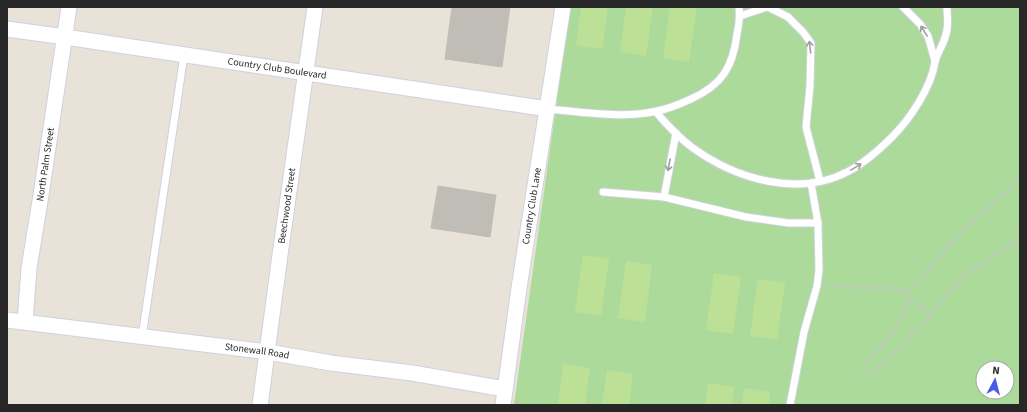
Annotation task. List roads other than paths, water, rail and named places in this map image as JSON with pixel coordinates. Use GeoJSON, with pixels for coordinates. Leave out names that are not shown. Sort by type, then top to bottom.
{"type":"FeatureCollection","features":[{"type":"Feature","properties":{"kind":"street","name":"North Palm Street"},"geometry":{"type":"LineString","coordinates":[[25,322],[28,268],[69,7]]}},
{"type":"Feature","properties":{"kind":"street","name":"Beechwood Street"},"geometry":{"type":"LineString","coordinates":[[260,405],[315,7]]}},
{"type":"Feature","properties":{"kind":"street","name":"Country Club Lane"},"geometry":{"type":"LineString","coordinates":[[503,405],[519,288],[548,109],[562,7]]}},
{"type":"Feature","properties":{"kind":"street","name":"Country Club Boulevard"},"geometry":{"type":"LineString","coordinates":[[7,29],[548,109]]}},
{"type":"Feature","properties":{"kind":"street","name":"Stonewall Road"},"geometry":{"type":"LineString","coordinates":[[7,320],[268,352],[331,363],[412,373],[505,389]]}},
{"type":"Feature","properties":{"kind":"lane"},"geometry":{"type":"LineString","coordinates":[[548,109],[626,114],[656,112],[678,105],[703,94],[715,86],[731,63],[735,50],[740,16],[739,7]]}},
{"type":"Feature","properties":{"kind":"lane"},"geometry":{"type":"LineString","coordinates":[[740,16],[768,7],[788,17],[803,32],[811,43],[810,86],[806,127],[820,181]]}},
{"type":"Feature","properties":{"kind":"lane"},"geometry":{"type":"LineString","coordinates":[[656,112],[692,147],[712,161],[735,172],[759,179],[791,184],[811,183],[830,179],[849,172],[866,161],[899,131],[914,111],[926,89],[935,66],[928,36],[920,24],[903,7]]}},
{"type":"Feature","properties":{"kind":"lane"},"geometry":{"type":"LineString","coordinates":[[935,61],[947,33],[947,7]]}},
{"type":"Feature","properties":{"kind":"lane"},"geometry":{"type":"LineString","coordinates":[[142,337],[184,55]]}},
{"type":"Feature","properties":{"kind":"lane"},"geometry":{"type":"LineString","coordinates":[[664,198],[676,133]]}},
{"type":"Feature","properties":{"kind":"lane"},"geometry":{"type":"LineString","coordinates":[[790,405],[804,332],[817,286],[819,270],[818,223],[811,183]]}},
{"type":"Feature","properties":{"kind":"lane"},"geometry":{"type":"LineString","coordinates":[[603,192],[664,198],[746,217],[788,223],[818,223]]}}]}
